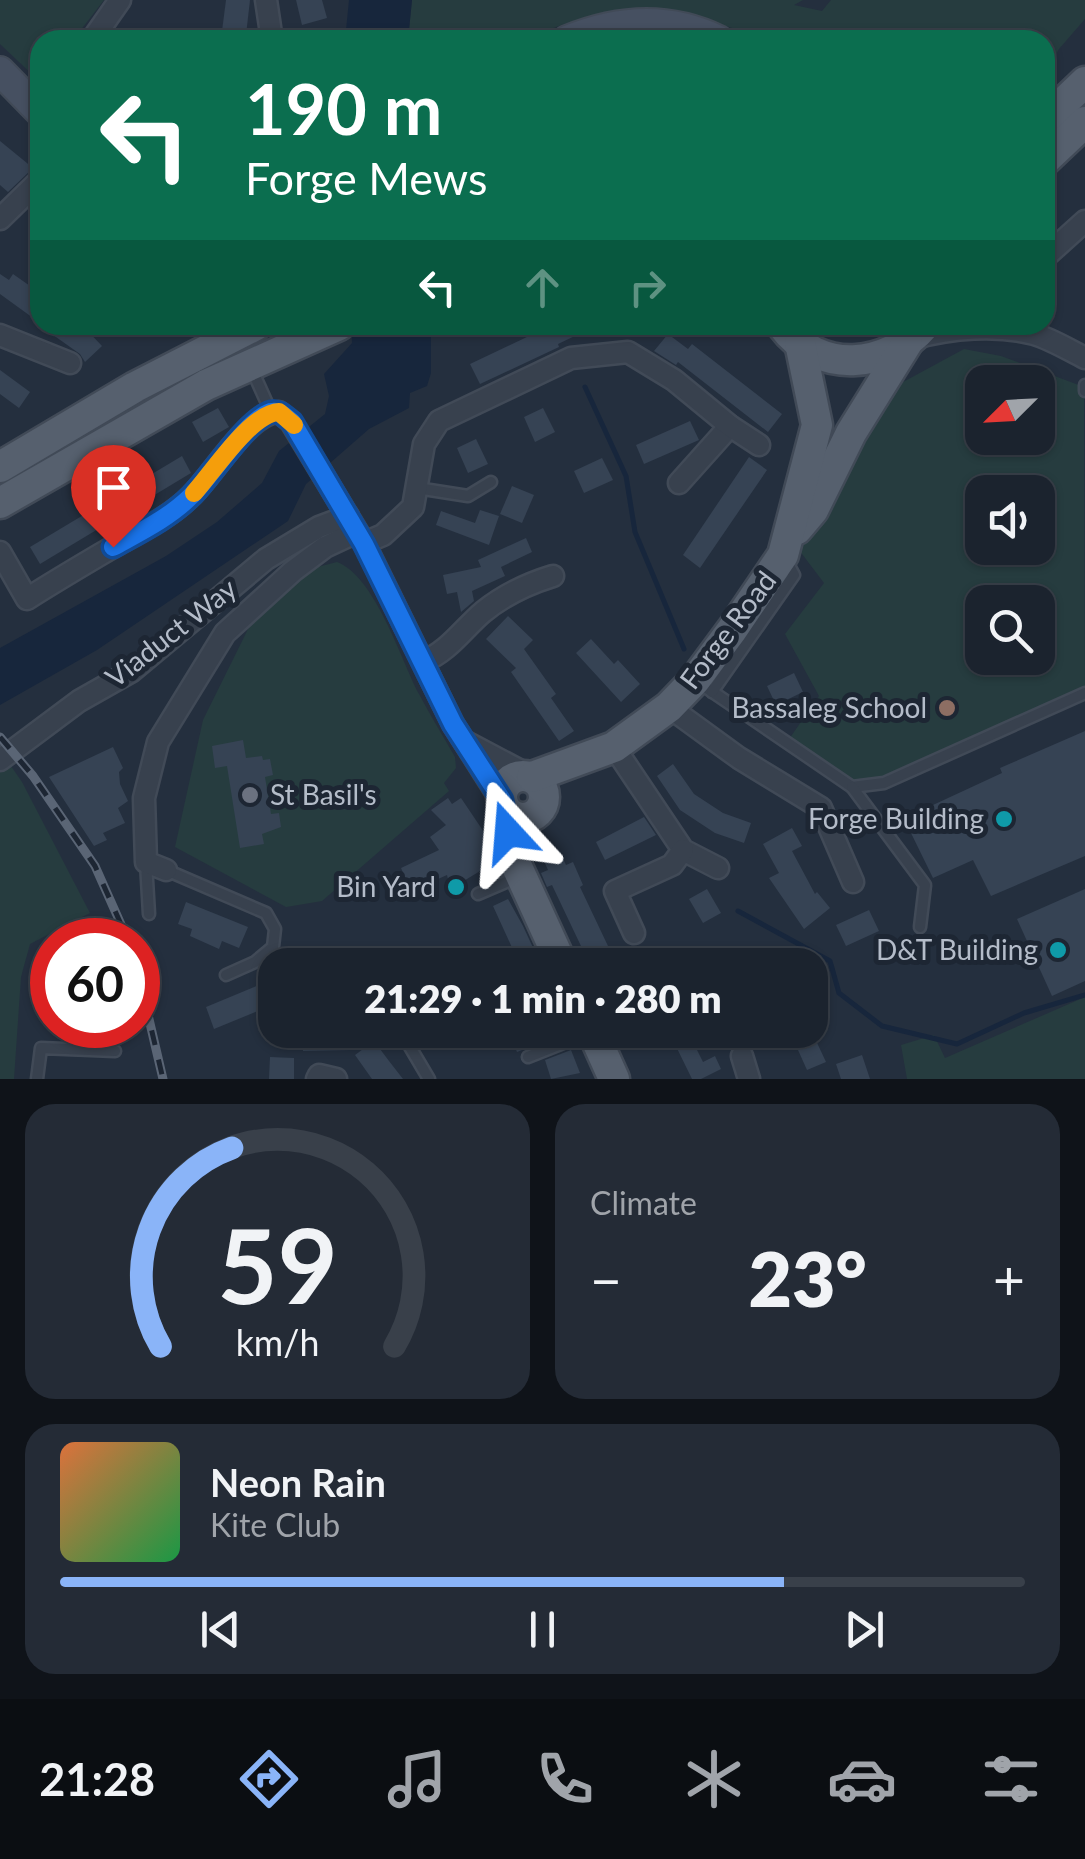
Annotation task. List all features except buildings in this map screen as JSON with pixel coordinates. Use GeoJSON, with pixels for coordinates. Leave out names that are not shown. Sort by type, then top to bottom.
{"type":"FeatureCollection","features":[{"type":"Feature","properties":{"kind":"main road"},"geometry":{"type":"LineString","coordinates":[[1055,110],[1085,82]]}},
{"type":"Feature","properties":{"kind":"main road"},"geometry":{"type":"LineString","coordinates":[[1055,150],[1085,122]]}},
{"type":"Feature","properties":{"kind":"main road"},"geometry":{"type":"LineString","coordinates":[[0,467],[135,387],[236,335]]}},
{"type":"Feature","properties":{"kind":"main road"},"geometry":{"type":"LineString","coordinates":[[0,503],[114,435],[223,377],[258,370],[318,335]]}},
{"type":"Feature","properties":{"kind":"main road","name":"Forge Road"},"geometry":{"type":"LineString","coordinates":[[784,549],[817,425],[787,335]]}},
{"type":"Feature","properties":{"kind":"main road"},"geometry":{"type":"LineString","coordinates":[[793,335],[834,360],[854,362],[873,360],[915,336]]}},
{"type":"Feature","properties":{"kind":"main road","name":"Forge Road"},"geometry":{"type":"LineString","coordinates":[[536,799],[668,706],[704,686],[732,630],[813,510],[851,433],[915,336]]}},
{"type":"Feature","properties":{"kind":"main road"},"geometry":{"type":"LineString","coordinates":[[502,803],[516,817],[536,799]]}},
{"type":"Feature","properties":{"kind":"main road"},"geometry":{"type":"LineString","coordinates":[[528,884],[536,799]]}},
{"type":"Feature","properties":{"kind":"main road"},"geometry":{"type":"LineString","coordinates":[[502,803],[513,858],[555,948]]}},
{"type":"Feature","properties":{"kind":"main road"},"geometry":{"type":"LineString","coordinates":[[600,1048],[614,1079]]}},
{"type":"Feature","properties":{"kind":"street"},"geometry":{"type":"LineString","coordinates":[[99,30],[120,0]]}},
{"type":"Feature","properties":{"kind":"street"},"geometry":{"type":"LineString","coordinates":[[266,0],[270,30]]}},
{"type":"Feature","properties":{"kind":"street"},"geometry":{"type":"LineString","coordinates":[[596,30],[617,23],[643,22],[696,30]]}},
{"type":"Feature","properties":{"kind":"street"},"geometry":{"type":"LineString","coordinates":[[0,71],[30,102]]}},
{"type":"Feature","properties":{"kind":"street"},"geometry":{"type":"LineString","coordinates":[[0,219],[30,190]]}},
{"type":"Feature","properties":{"kind":"street"},"geometry":{"type":"LineString","coordinates":[[1055,248],[1085,222]]}},
{"type":"Feature","properties":{"kind":"street"},"geometry":{"type":"LineString","coordinates":[[0,335],[70,363]]}},
{"type":"Feature","properties":{"kind":"street"},"geometry":{"type":"LineString","coordinates":[[1036,335],[1085,358]]}},
{"type":"Feature","properties":{"kind":"street"},"geometry":{"type":"LineString","coordinates":[[352,524],[383,535],[403,519],[412,507],[424,444],[440,421],[570,358],[628,352],[674,380],[759,445]]}},
{"type":"Feature","properties":{"kind":"street"},"geometry":{"type":"LineString","coordinates":[[0,552],[26,599],[164,518],[190,498],[235,444],[271,412],[279,412],[292,422],[352,524],[464,742],[502,803]]}},
{"type":"Feature","properties":{"kind":"street"},"geometry":{"type":"LineString","coordinates":[[679,483],[730,426]]}},
{"type":"Feature","properties":{"kind":"street"},"geometry":{"type":"LineString","coordinates":[[156,866],[144,798],[158,742],[225,633],[352,524]]}},
{"type":"Feature","properties":{"kind":"street","name":"Viaduct Way"},"geometry":{"type":"LineString","coordinates":[[0,760],[80,701],[132,671],[266,559],[319,527],[352,524]]}},
{"type":"Feature","properties":{"kind":"street"},"geometry":{"type":"LineString","coordinates":[[423,662],[452,645],[481,613],[517,588],[553,576]]}},
{"type":"Feature","properties":{"kind":"street"},"geometry":{"type":"LineString","coordinates":[[668,706],[740,758],[820,808],[853,882]]}},
{"type":"Feature","properties":{"kind":"street"},"geometry":{"type":"LineString","coordinates":[[464,742],[536,799]]}},
{"type":"Feature","properties":{"kind":"street"},"geometry":{"type":"LineString","coordinates":[[614,747],[684,850],[718,868]]}},
{"type":"Feature","properties":{"kind":"street"},"geometry":{"type":"LineString","coordinates":[[634,934],[616,892],[672,865],[684,850]]}},
{"type":"Feature","properties":{"kind":"street"},"geometry":{"type":"LineString","coordinates":[[742,1056],[749,1079]]}},
{"type":"Feature","properties":{"kind":"street"},"geometry":{"type":"LineString","coordinates":[[317,1079],[319,1075],[336,1079]]}},
{"type":"Feature","properties":{"kind":"lane"},"geometry":{"type":"LineString","coordinates":[[258,370],[271,412]]}},
{"type":"Feature","properties":{"kind":"lane"},"geometry":{"type":"LineString","coordinates":[[417,488],[468,496],[491,482]]}},
{"type":"Feature","properties":{"kind":"lane"},"geometry":{"type":"LineString","coordinates":[[704,686],[852,786],[925,885],[920,927]]}},
{"type":"Feature","properties":{"kind":"lane"},"geometry":{"type":"LineString","coordinates":[[852,786],[884,782],[1085,693]]}},
{"type":"Feature","properties":{"kind":"lane"},"geometry":{"type":"LineString","coordinates":[[149,914],[156,866],[266,913],[275,929],[273,947],[255,962],[226,975]]}},
{"type":"Feature","properties":{"kind":"lane"},"geometry":{"type":"LineString","coordinates":[[478,894],[528,884]]}},
{"type":"Feature","properties":{"kind":"lane"},"geometry":{"type":"LineString","coordinates":[[38,1079],[41,1048],[115,1052]]}},
{"type":"Feature","properties":{"kind":"lane"},"geometry":{"type":"LineString","coordinates":[[411,1048],[430,1079]]}},
{"type":"Feature","properties":{"kind":"lane"},"geometry":{"type":"LineString","coordinates":[[528,1057],[550,1048]]}},
{"type":"Feature","properties":{"kind":"green space"},"geometry":{"type":"Polygon","coordinates":[[[0,0],[104,0],[81,30],[30,30],[30,72],[0,44],[0,0]]]}},
{"type":"Feature","properties":{"kind":"green space"},"geometry":{"type":"Polygon","coordinates":[[[412,0],[803,0],[794,5],[822,11],[831,0],[1085,0],[1085,19],[1055,57],[1055,30],[740,30],[667,11],[597,16],[550,30],[409,30],[412,0]]]}},
{"type":"Feature","properties":{"kind":"green space"},"geometry":{"type":"Polygon","coordinates":[[[964,349],[1025,365],[965,365],[965,455],[1055,455],[1055,376],[1084,387],[1085,693],[884,782],[852,787],[787,742],[819,696],[785,634],[824,583],[799,550],[847,459],[892,388],[964,349]]]}},
{"type":"Feature","properties":{"kind":"green space"},"geometry":{"type":"Polygon","coordinates":[[[337,562],[363,584],[386,620],[419,694],[455,757],[456,768],[444,783],[449,791],[322,901],[286,907],[175,847],[203,720],[252,621],[310,569],[337,562]]]}},
{"type":"Feature","properties":{"kind":"green space"},"geometry":{"type":"Polygon","coordinates":[[[4,756],[22,782],[90,913],[80,918],[30,918],[30,944],[21,977],[14,1079],[0,1079],[0,760],[4,756]]]}},
{"type":"Feature","properties":{"kind":"green space"},"geometry":{"type":"Polygon","coordinates":[[[1085,997],[1085,1079],[907,1079],[901,1045],[934,1035],[945,1058],[1085,997]]]}},
{"type":"Feature","properties":{"kind":"water"},"geometry":{"type":"Polygon","coordinates":[[[349,0],[412,0],[409,30],[346,30],[349,0]]]}},
{"type":"Feature","properties":{"kind":"water"},"geometry":{"type":"Polygon","coordinates":[[[352,335],[431,335],[427,386],[410,393],[409,408],[369,429],[306,484],[288,521],[97,650],[0,705],[0,648],[166,556],[217,522],[262,483],[279,451],[325,414],[329,396],[324,374],[352,343],[352,335]]]}},
{"type":"Feature","properties":{"kind":"waterway"},"geometry":{"type":"LineString","coordinates":[[585,387],[626,476],[635,532],[684,649]]}},
{"type":"Feature","properties":{"kind":"waterway"},"geometry":{"type":"LineString","coordinates":[[738,911],[830,961],[839,993],[882,1026],[957,1044],[1024,1013],[1085,995]]}},
{"type":"Feature","properties":{"kind":"railway"},"geometry":{"type":"LineString","coordinates":[[0,737],[33,776],[95,866],[118,918]]}},
{"type":"Feature","properties":{"kind":"railway"},"geometry":{"type":"LineString","coordinates":[[156,1048],[163,1079]]}},
{"type":"Feature","properties":{"kind":"slow traffic"},"geometry":{"type":"LineString","coordinates":[[194,493],[235,444],[271,412],[279,412],[294,425]]}},
{"type":"Feature","properties":{"kind":"place","name":"Bassaleg School"},"geometry":{"type":"Point","coordinates":[947,708]}},
{"type":"Feature","properties":{"kind":"place","name":"St Basil's"},"geometry":{"type":"Point","coordinates":[250,795]}},
{"type":"Feature","properties":{"kind":"place","name":"Forge Building"},"geometry":{"type":"Point","coordinates":[1004,819]}},
{"type":"Feature","properties":{"kind":"place","name":"Bin Yard"},"geometry":{"type":"Point","coordinates":[456,887]}},
{"type":"Feature","properties":{"kind":"place","name":"D&T Building"},"geometry":{"type":"Point","coordinates":[1058,950]}},
{"type":"Feature","properties":{"kind":"route"},"geometry":{"type":"LineString","coordinates":[[113,547],[190,498],[235,444],[261,419],[279,412],[292,422],[364,544],[453,724],[502,800],[508,832]]}}]}
